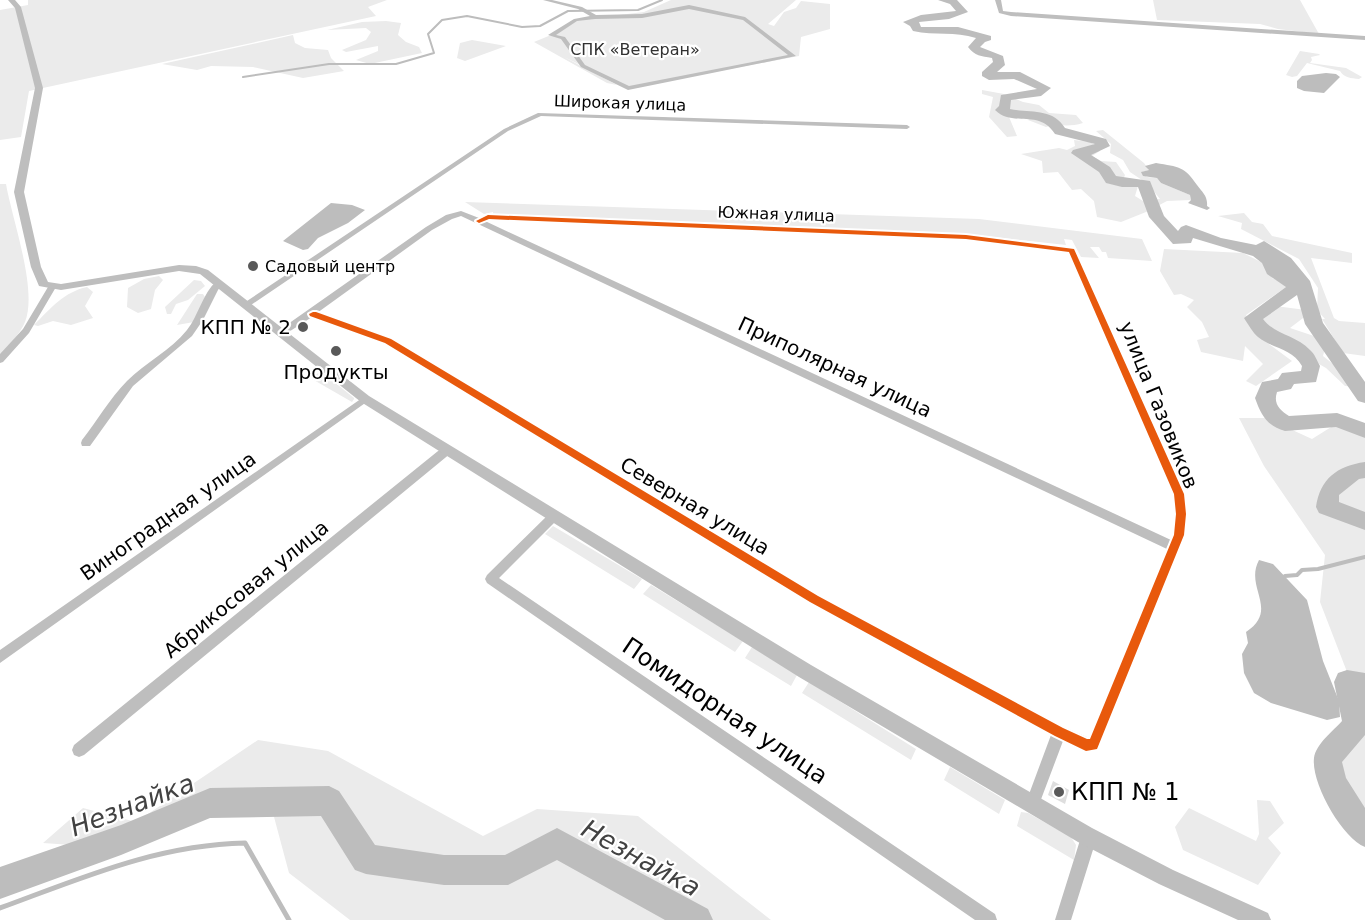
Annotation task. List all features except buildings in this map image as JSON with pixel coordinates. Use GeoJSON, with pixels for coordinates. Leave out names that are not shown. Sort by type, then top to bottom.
{"type":"FeatureCollection","features":[{"type":"Feature","properties":{"kind":"street"},"geometry":{"type":"LineString","coordinates":[[10,0],[18,7],[39,88],[20,179],[20,196],[38,275],[43,284],[52,288],[184,268],[200,269],[281,333],[361,402],[442,454],[554,516],[904,731],[1032,805],[1174,881],[1261,920]]}},
{"type":"Feature","properties":{"kind":"street"},"geometry":{"type":"LineString","coordinates":[[546,0],[577,7],[596,17],[642,16],[685,8],[745,19],[793,56],[628,88],[583,66],[562,38],[551,35],[576,20],[596,17]]}},
{"type":"Feature","properties":{"kind":"street"},"geometry":{"type":"LineString","coordinates":[[998,0],[1001,11],[1011,14],[1365,38]]}},
{"type":"Feature","properties":{"kind":"street","name":"Широкая улица"},"geometry":{"type":"LineString","coordinates":[[246,305],[506,130],[540,114],[907,127]]}},
{"type":"Feature","properties":{"kind":"street"},"geometry":{"type":"LineString","coordinates":[[281,333],[313,314],[396,251],[452,213],[461,213],[480,221]]}},
{"type":"Feature","properties":{"kind":"street","name":"Южная улица"},"geometry":{"type":"LineString","coordinates":[[480,221],[488,217],[966,237],[1071,249]]}},
{"type":"Feature","properties":{"kind":"street","name":"Приполярная улица"},"geometry":{"type":"LineString","coordinates":[[480,221],[1174,547]]}},
{"type":"Feature","properties":{"kind":"street","name":"улица Газовиков"},"geometry":{"type":"LineString","coordinates":[[1059,732],[1086,745],[1092,745],[1181,525],[1179,494],[1075,252],[1071,249]]}},
{"type":"Feature","properties":{"kind":"street"},"geometry":{"type":"LineString","coordinates":[[86,443],[130,384],[189,334],[219,283]]}},
{"type":"Feature","properties":{"kind":"street"},"geometry":{"type":"LineString","coordinates":[[0,360],[31,324],[52,288]]}},
{"type":"Feature","properties":{"kind":"street","name":"Северная улица"},"geometry":{"type":"LineString","coordinates":[[313,314],[388,341],[814,599],[1059,732]]}},
{"type":"Feature","properties":{"kind":"street","name":"Виноградная улица"},"geometry":{"type":"LineString","coordinates":[[0,657],[361,402]]}},
{"type":"Feature","properties":{"kind":"street","name":"Абрикосовая улица"},"geometry":{"type":"LineString","coordinates":[[79,750],[442,454]]}},
{"type":"Feature","properties":{"kind":"street","name":"Помидорная улица"},"geometry":{"type":"LineString","coordinates":[[554,516],[491,579],[989,920]]}},
{"type":"Feature","properties":{"kind":"street"},"geometry":{"type":"LineString","coordinates":[[1032,805],[1059,732]]}},
{"type":"Feature","properties":{"kind":"street"},"geometry":{"type":"LineString","coordinates":[[1063,920],[1089,837]]}},
{"type":"Feature","properties":{"kind":"green space"},"geometry":{"type":"Polygon","coordinates":[[[28,0],[387,0],[368,7],[376,16],[29,91],[21,137],[0,140],[0,10],[28,5],[28,0]]]}},
{"type":"Feature","properties":{"kind":"green space","name":"СПК «Ветеран»"},"geometry":{"type":"Polygon","coordinates":[[[671,0],[796,0],[768,24],[774,26],[784,12],[796,8],[801,1],[830,4],[830,29],[801,37],[799,56],[628,88],[564,57],[617,85],[607,83],[534,42],[576,20],[644,12],[671,0]]]}},
{"type":"Feature","properties":{"kind":"green space"},"geometry":{"type":"Polygon","coordinates":[[[1153,0],[1300,0],[1319,34],[1278,29],[1260,24],[1157,20],[1153,0]]]}},
{"type":"Feature","properties":{"kind":"green space"},"geometry":{"type":"Polygon","coordinates":[[[362,22],[401,23],[398,35],[406,42],[419,47],[422,53],[370,64],[356,60],[378,51],[378,46],[346,52],[342,50],[366,40],[371,32],[366,28],[327,30],[362,22]]]}},
{"type":"Feature","properties":{"kind":"green space"},"geometry":{"type":"Polygon","coordinates":[[[293,35],[295,43],[305,48],[328,50],[331,58],[344,71],[303,78],[253,67],[211,66],[197,70],[162,64],[293,35]]]}},
{"type":"Feature","properties":{"kind":"green space"},"geometry":{"type":"Polygon","coordinates":[[[472,40],[506,46],[465,61],[457,58],[460,43],[472,40]]]}},
{"type":"Feature","properties":{"kind":"green space"},"geometry":{"type":"Polygon","coordinates":[[[1300,51],[1320,55],[1311,57],[1310,63],[1346,68],[1362,77],[1359,79],[1348,77],[1340,71],[1307,63],[1297,76],[1286,75],[1300,51]]]}},
{"type":"Feature","properties":{"kind":"green space"},"geometry":{"type":"Polygon","coordinates":[[[982,90],[1039,105],[1049,113],[1076,115],[1083,123],[1046,127],[1028,120],[1031,117],[1009,117],[1017,136],[1007,137],[989,117],[993,97],[982,94],[982,90]]]}},
{"type":"Feature","properties":{"kind":"green space"},"geometry":{"type":"Polygon","coordinates":[[[1103,130],[1144,163],[1149,170],[1142,172],[1147,177],[1157,178],[1161,183],[1190,195],[1191,200],[1167,201],[1121,222],[1097,217],[1094,201],[1081,189],[1072,190],[1058,172],[1043,173],[1042,161],[1021,154],[1059,148],[1067,150],[1075,146],[1074,140],[1091,142],[1100,151],[1092,156],[1101,161],[1116,162],[1125,175],[1121,185],[1138,186],[1135,196],[1143,201],[1160,199],[1148,184],[1130,172],[1123,160],[1110,153],[1111,144],[1096,131],[1103,130]]]}},
{"type":"Feature","properties":{"kind":"green space"},"geometry":{"type":"Polygon","coordinates":[[[0,184],[6,184],[23,254],[28,308],[25,322],[0,355],[0,184]]]}},
{"type":"Feature","properties":{"kind":"green space"},"geometry":{"type":"Polygon","coordinates":[[[465,202],[979,219],[1142,239],[1152,261],[1108,258],[1106,252],[1102,252],[1099,247],[1090,247],[1099,258],[1081,257],[1072,240],[1064,239],[1066,245],[976,235],[493,214],[493,212],[484,214],[465,202]]]}},
{"type":"Feature","properties":{"kind":"green space"},"geometry":{"type":"Polygon","coordinates":[[[1244,213],[1252,222],[1263,224],[1272,236],[1352,253],[1352,263],[1311,258],[1334,318],[1339,321],[1365,323],[1365,356],[1343,353],[1322,319],[1325,319],[1317,310],[1318,288],[1299,259],[1241,229],[1242,223],[1218,216],[1244,213]]]}},
{"type":"Feature","properties":{"kind":"green space"},"geometry":{"type":"Polygon","coordinates":[[[1164,249],[1243,253],[1263,263],[1269,252],[1286,268],[1272,278],[1289,285],[1246,315],[1258,336],[1292,361],[1256,386],[1246,381],[1263,364],[1245,346],[1243,361],[1201,352],[1197,340],[1209,337],[1202,322],[1187,307],[1194,300],[1181,294],[1174,295],[1160,271],[1164,249]]]}},
{"type":"Feature","properties":{"kind":"green space"},"geometry":{"type":"Polygon","coordinates":[[[159,276],[163,280],[155,290],[151,309],[138,313],[127,307],[128,288],[144,279],[159,276]]]}},
{"type":"Feature","properties":{"kind":"green space"},"geometry":{"type":"Polygon","coordinates":[[[194,280],[201,281],[205,286],[188,300],[176,304],[171,314],[167,314],[165,307],[194,280]]]}},
{"type":"Feature","properties":{"kind":"green space"},"geometry":{"type":"Polygon","coordinates":[[[87,287],[93,292],[85,306],[93,318],[71,325],[53,321],[38,326],[34,325],[65,297],[87,287]]]}},
{"type":"Feature","properties":{"kind":"green space"},"geometry":{"type":"Polygon","coordinates":[[[197,294],[203,294],[205,297],[194,322],[177,325],[197,294]]]}},
{"type":"Feature","properties":{"kind":"green space"},"geometry":{"type":"Polygon","coordinates":[[[1275,306],[1306,310],[1307,315],[1290,328],[1314,336],[1325,348],[1323,356],[1343,372],[1356,387],[1345,386],[1326,368],[1296,351],[1292,341],[1262,327],[1258,319],[1275,306]]]}},
{"type":"Feature","properties":{"kind":"green space"},"geometry":{"type":"Polygon","coordinates":[[[322,372],[354,398],[352,402],[312,379],[313,375],[322,372]]]}},
{"type":"Feature","properties":{"kind":"green space"},"geometry":{"type":"Polygon","coordinates":[[[1239,418],[1266,418],[1312,439],[1336,424],[1365,438],[1365,823],[1337,777],[1333,764],[1362,727],[1354,690],[1320,602],[1325,555],[1264,466],[1239,418]]]}},
{"type":"Feature","properties":{"kind":"green space"},"geometry":{"type":"Polygon","coordinates":[[[553,526],[642,579],[634,589],[545,534],[553,526]]]}},
{"type":"Feature","properties":{"kind":"green space"},"geometry":{"type":"Polygon","coordinates":[[[651,585],[743,641],[735,652],[643,594],[651,585]]]}},
{"type":"Feature","properties":{"kind":"green space"},"geometry":{"type":"Polygon","coordinates":[[[752,647],[797,675],[791,686],[745,658],[752,647]]]}},
{"type":"Feature","properties":{"kind":"green space"},"geometry":{"type":"Polygon","coordinates":[[[809,682],[916,749],[911,760],[802,693],[809,682]]]}},
{"type":"Feature","properties":{"kind":"green space"},"geometry":{"type":"Polygon","coordinates":[[[258,740],[328,751],[483,836],[537,809],[638,816],[771,920],[350,920],[289,873],[266,787],[129,849],[43,843],[83,808],[136,822],[258,740]]]}},
{"type":"Feature","properties":{"kind":"green space"},"geometry":{"type":"Polygon","coordinates":[[[950,767],[1005,800],[999,814],[944,780],[950,767]]]}},
{"type":"Feature","properties":{"kind":"green space"},"geometry":{"type":"Polygon","coordinates":[[[1257,800],[1270,801],[1284,823],[1268,838],[1281,853],[1258,885],[1183,850],[1175,827],[1189,808],[1256,841],[1259,834],[1257,800]]]}},
{"type":"Feature","properties":{"kind":"green space"},"geometry":{"type":"Polygon","coordinates":[[[1021,812],[1028,813],[1071,837],[1076,845],[1074,860],[1017,826],[1021,812]]]}},
{"type":"Feature","properties":{"kind":"shaded area"},"geometry":{"type":"Polygon","coordinates":[[[1326,73],[1340,77],[1324,93],[1297,88],[1297,81],[1302,76],[1326,73]]]}},
{"type":"Feature","properties":{"kind":"shaded area"},"geometry":{"type":"Polygon","coordinates":[[[1156,163],[1184,171],[1204,194],[1207,206],[1210,208],[1207,210],[1188,203],[1191,200],[1190,195],[1161,183],[1157,178],[1143,176],[1141,172],[1149,170],[1145,166],[1156,163]]]}},
{"type":"Feature","properties":{"kind":"shaded area"},"geometry":{"type":"Polygon","coordinates":[[[331,203],[352,205],[365,210],[348,223],[318,238],[308,249],[303,250],[283,241],[331,203]]]}},
{"type":"Feature","properties":{"kind":"shaded area"},"geometry":{"type":"Polygon","coordinates":[[[1259,560],[1273,564],[1307,600],[1323,661],[1339,701],[1340,717],[1327,720],[1271,703],[1254,693],[1244,673],[1242,654],[1248,643],[1246,632],[1256,623],[1260,615],[1261,606],[1255,580],[1259,560]]]}},
{"type":"Feature","properties":{"kind":"waterway"},"geometry":{"type":"LineString","coordinates":[[243,77],[329,64],[396,64],[434,53],[428,34],[442,20],[467,16],[522,27],[540,26],[568,11],[638,10],[662,0]]}},
{"type":"Feature","properties":{"kind":"waterway","name":"Незнайка"},"geometry":{"type":"LineString","coordinates":[[943,0],[953,2],[963,12],[908,22],[915,24],[917,29],[958,30],[987,38],[981,39],[974,47],[978,52],[997,56],[999,65],[994,65],[991,72],[986,74],[989,76],[1016,75],[1045,88],[1037,93],[1005,98],[1005,108],[1001,110],[1008,113],[1042,116],[1050,119],[1060,131],[1101,142],[1103,146],[1078,153],[1105,170],[1111,180],[1145,184],[1157,217],[1179,241],[1185,240],[1186,230],[1218,242],[1252,249],[1265,257],[1273,271],[1297,287],[1253,318],[1264,333],[1289,344],[1304,354],[1311,366],[1309,377],[1289,378],[1284,384],[1269,387],[1265,398],[1270,413],[1285,424],[1337,420],[1365,431]]}},
{"type":"Feature","properties":{"kind":"waterway","name":"Незнайка"},"geometry":{"type":"LineString","coordinates":[[1264,246],[1285,261],[1302,281],[1314,324],[1365,396]]}},
{"type":"Feature","properties":{"kind":"waterway","name":"Незнайка"},"geometry":{"type":"LineString","coordinates":[[1365,470],[1353,472],[1329,491],[1327,507],[1365,521]]}},
{"type":"Feature","properties":{"kind":"waterway"},"geometry":{"type":"LineString","coordinates":[[1285,576],[1297,575],[1302,570],[1318,569],[1365,557]]}},
{"type":"Feature","properties":{"kind":"waterway","name":"Незнайка"},"geometry":{"type":"LineString","coordinates":[[1365,686],[1347,682],[1356,725],[1328,757],[1335,788],[1365,832]]}},
{"type":"Feature","properties":{"kind":"waterway","name":"Незнайка"},"geometry":{"type":"LineString","coordinates":[[0,883],[121,840],[210,803],[329,801],[366,859],[444,870],[508,870],[557,843],[697,920]]}},
{"type":"Feature","properties":{"kind":"waterway","name":"Незнайка"},"geometry":{"type":"LineString","coordinates":[[0,908],[90,875],[150,857],[212,845],[245,843],[289,920]]}},
{"type":"Feature","properties":{"kind":"cycle path"},"geometry":{"type":"LineString","coordinates":[[313,314],[388,341],[814,599],[1059,732],[1086,745],[1093,745],[1179,535],[1181,514],[1179,494],[1072,250],[966,237],[488,217],[479,221]]}},
{"type":"Feature","properties":{"kind":"place","name":"Садовый центр"},"geometry":{"type":"Point","coordinates":[253,266]}},
{"type":"Feature","properties":{"kind":"place","name":"КПП № 2"},"geometry":{"type":"Point","coordinates":[303,327]}},
{"type":"Feature","properties":{"kind":"place","name":"Продукты"},"geometry":{"type":"Point","coordinates":[336,351]}},
{"type":"Feature","properties":{"kind":"place","name":"КПП № 1"},"geometry":{"type":"Point","coordinates":[1059,792]}}]}
